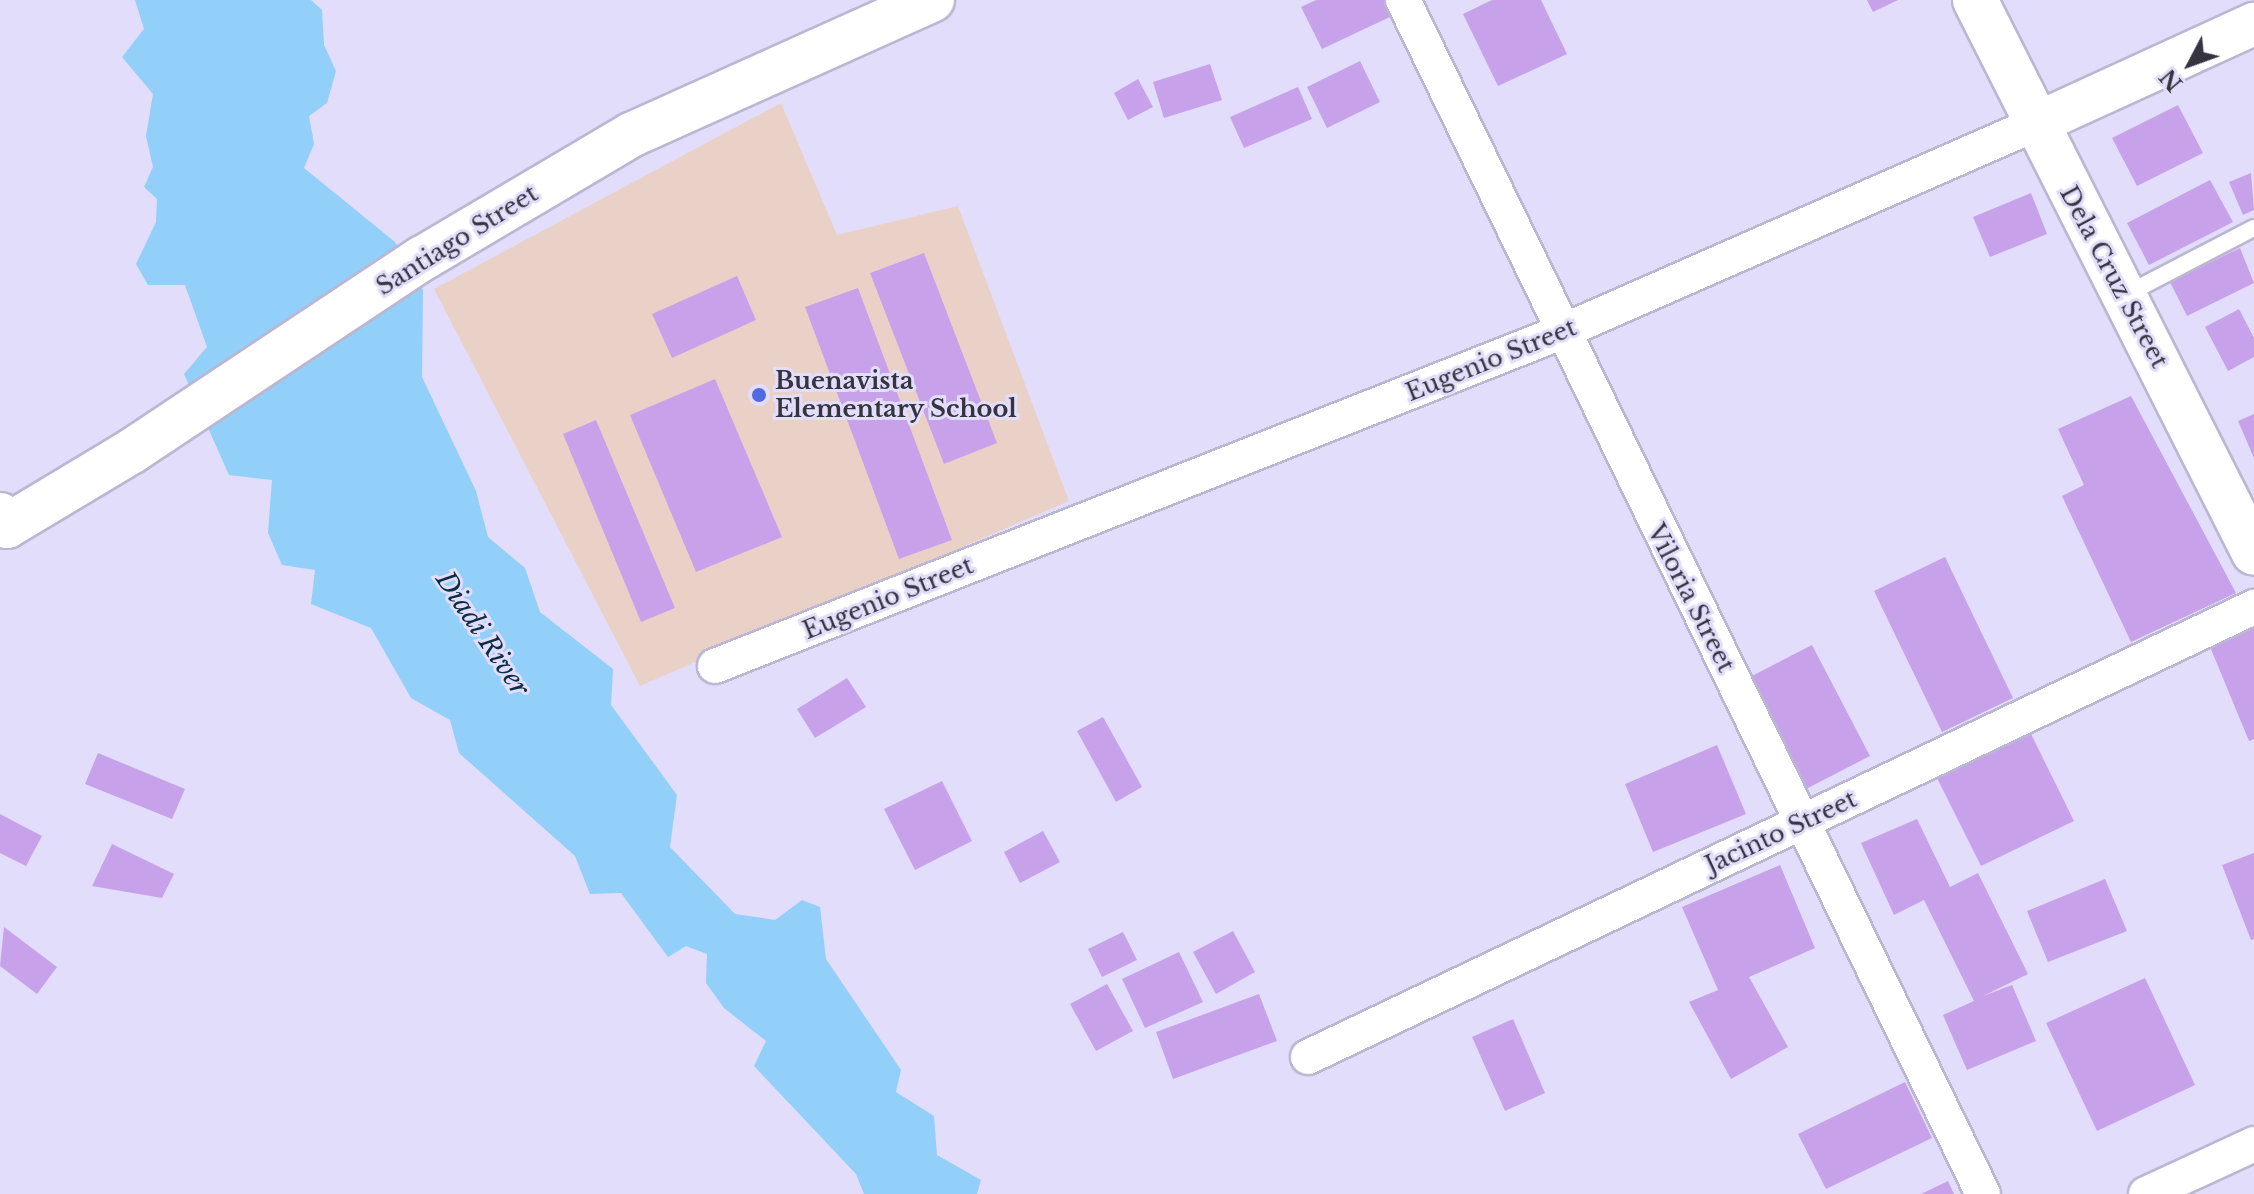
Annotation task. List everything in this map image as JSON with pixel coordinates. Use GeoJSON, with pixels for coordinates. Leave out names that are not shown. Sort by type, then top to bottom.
{"type":"FeatureCollection","features":[{"type":"Feature","properties":{"kind":"main road","name":"Santiago Street"},"geometry":{"type":"LineString","coordinates":[[2,525],[132,451],[423,258],[631,135],[932,0]]}},
{"type":"Feature","properties":{"kind":"main road","name":"Dela Cruz Street"},"geometry":{"type":"LineString","coordinates":[[1975,0],[2033,125],[2125,295],[2254,553]]}},
{"type":"Feature","properties":{"kind":"street","name":"Viloria Street"},"geometry":{"type":"LineString","coordinates":[[1403,0],[1559,333],[1803,821],[1983,1194]]}},
{"type":"Feature","properties":{"kind":"street","name":"Eugenio Street"},"geometry":{"type":"LineString","coordinates":[[715,666],[1559,333],[2033,125],[2254,24]]}},
{"type":"Feature","properties":{"kind":"street","name":"Jacinto Street"},"geometry":{"type":"LineString","coordinates":[[1308,1057],[2254,607]]}},
{"type":"Feature","properties":{"kind":"street"},"geometry":{"type":"LineString","coordinates":[[2146,1194],[2254,1144]]}},
{"type":"Feature","properties":{"kind":"lane"},"geometry":{"type":"LineString","coordinates":[[2125,295],[2254,228]]}},
{"type":"Feature","properties":{"kind":"shaded area","name":"Buenavista Elementary School"},"geometry":{"type":"Polygon","coordinates":[[[781,103],[837,235],[958,206],[1069,501],[640,686],[434,289],[781,103]]]}},
{"type":"Feature","properties":{"kind":"water","name":"Diadi River"},"geometry":{"type":"Polygon","coordinates":[[[135,0],[311,0],[322,10],[324,45],[336,71],[327,103],[309,116],[314,144],[304,168],[395,242],[423,290],[422,377],[476,491],[488,537],[525,568],[540,612],[613,669],[611,705],[677,795],[670,847],[735,914],[775,920],[802,900],[820,907],[826,959],[901,1070],[896,1092],[934,1116],[937,1155],[981,1180],[977,1194],[864,1194],[856,1174],[754,1066],[766,1041],[724,1008],[706,983],[707,954],[686,946],[668,957],[621,893],[590,894],[575,856],[459,753],[450,720],[411,698],[371,628],[311,604],[315,570],[282,565],[268,533],[272,480],[229,475],[184,374],[207,347],[185,285],[148,285],[136,264],[156,222],[157,199],[144,187],[153,167],[146,136],[153,94],[122,57],[144,29],[135,0]]]}},
{"type":"Feature","properties":{"kind":"building"},"geometry":{"type":"Polygon","coordinates":[[[1316,0],[1384,0],[1392,16],[1322,49],[1301,7],[1316,0]]]}},
{"type":"Feature","properties":{"kind":"building"},"geometry":{"type":"Polygon","coordinates":[[[1492,0],[1541,0],[1567,54],[1498,86],[1463,14],[1492,0]]]}},
{"type":"Feature","properties":{"kind":"building"},"geometry":{"type":"Polygon","coordinates":[[[1867,0],[1898,0],[1873,12],[1867,0]]]}},
{"type":"Feature","properties":{"kind":"building"},"geometry":{"type":"Polygon","coordinates":[[[1360,61],[1380,102],[1327,128],[1307,87],[1360,61]]]}},
{"type":"Feature","properties":{"kind":"building"},"geometry":{"type":"Polygon","coordinates":[[[1210,64],[1222,100],[1164,118],[1153,82],[1210,64]]]}},
{"type":"Feature","properties":{"kind":"building"},"geometry":{"type":"Polygon","coordinates":[[[1138,79],[1153,107],[1128,120],[1114,93],[1138,79]]]}},
{"type":"Feature","properties":{"kind":"building"},"geometry":{"type":"Polygon","coordinates":[[[1298,87],[1312,119],[1244,148],[1230,117],[1298,87]]]}},
{"type":"Feature","properties":{"kind":"building"},"geometry":{"type":"Polygon","coordinates":[[[2178,105],[2203,153],[2137,186],[2112,138],[2178,105]]]}},
{"type":"Feature","properties":{"kind":"building"},"geometry":{"type":"Polygon","coordinates":[[[2251,173],[2254,210],[2243,215],[2229,182],[2251,173]]]}},
{"type":"Feature","properties":{"kind":"building"},"geometry":{"type":"Polygon","coordinates":[[[2210,180],[2233,222],[2149,265],[2127,223],[2210,180]]]}},
{"type":"Feature","properties":{"kind":"building"},"geometry":{"type":"Polygon","coordinates":[[[2031,193],[2047,234],[1990,257],[1973,217],[2031,193]]]}},
{"type":"Feature","properties":{"kind":"building"},"geometry":{"type":"Polygon","coordinates":[[[2240,248],[2254,283],[2187,316],[2170,282],[2240,248]]]}},
{"type":"Feature","properties":{"kind":"building"},"geometry":{"type":"Polygon","coordinates":[[[924,253],[997,443],[944,464],[870,273],[924,253]]]}},
{"type":"Feature","properties":{"kind":"building"},"geometry":{"type":"Polygon","coordinates":[[[737,276],[756,320],[672,358],[652,314],[737,276]]]}},
{"type":"Feature","properties":{"kind":"building"},"geometry":{"type":"Polygon","coordinates":[[[858,288],[952,540],[899,559],[805,307],[858,288]]]}},
{"type":"Feature","properties":{"kind":"building"},"geometry":{"type":"Polygon","coordinates":[[[2239,309],[2254,338],[2254,357],[2228,371],[2205,327],[2239,309]]]}},
{"type":"Feature","properties":{"kind":"building"},"geometry":{"type":"Polygon","coordinates":[[[715,379],[782,537],[696,572],[630,415],[715,379]]]}},
{"type":"Feature","properties":{"kind":"building"},"geometry":{"type":"Polygon","coordinates":[[[2131,396],[2236,593],[2131,642],[2062,496],[2084,485],[2058,429],[2131,396]]]}},
{"type":"Feature","properties":{"kind":"building"},"geometry":{"type":"Polygon","coordinates":[[[2254,414],[2254,458],[2238,421],[2254,414]]]}},
{"type":"Feature","properties":{"kind":"building"},"geometry":{"type":"Polygon","coordinates":[[[596,420],[675,608],[641,622],[563,434],[596,420]]]}},
{"type":"Feature","properties":{"kind":"building"},"geometry":{"type":"Polygon","coordinates":[[[1945,557],[2013,698],[1942,732],[1874,591],[1945,557]]]}},
{"type":"Feature","properties":{"kind":"building"},"geometry":{"type":"Polygon","coordinates":[[[2254,624],[2254,739],[2249,741],[2208,642],[2254,624]]]}},
{"type":"Feature","properties":{"kind":"building"},"geometry":{"type":"Polygon","coordinates":[[[1812,645],[1870,756],[1804,790],[1746,679],[1812,645]]]}},
{"type":"Feature","properties":{"kind":"building"},"geometry":{"type":"Polygon","coordinates":[[[847,678],[866,707],[815,738],[797,709],[847,678]]]}},
{"type":"Feature","properties":{"kind":"building"},"geometry":{"type":"Polygon","coordinates":[[[1103,717],[1142,787],[1116,802],[1077,731],[1103,717]]]}},
{"type":"Feature","properties":{"kind":"building"},"geometry":{"type":"Polygon","coordinates":[[[2029,730],[2074,821],[1981,866],[1936,776],[2029,730]]]}},
{"type":"Feature","properties":{"kind":"building"},"geometry":{"type":"Polygon","coordinates":[[[1717,745],[1746,814],[1653,852],[1625,784],[1717,745]]]}},
{"type":"Feature","properties":{"kind":"building"},"geometry":{"type":"Polygon","coordinates":[[[98,753],[185,789],[172,819],[85,784],[98,753]]]}},
{"type":"Feature","properties":{"kind":"building"},"geometry":{"type":"Polygon","coordinates":[[[942,781],[972,841],[915,870],[884,809],[942,781]]]}},
{"type":"Feature","properties":{"kind":"building"},"geometry":{"type":"Polygon","coordinates":[[[0,814],[42,836],[26,866],[0,853],[0,814]]]}},
{"type":"Feature","properties":{"kind":"building"},"geometry":{"type":"Polygon","coordinates":[[[1917,819],[1950,887],[1978,873],[2028,974],[1983,996],[2012,985],[2036,1041],[1967,1070],[1943,1015],[1974,1001],[1924,900],[1894,915],[1861,843],[1917,819]]]}},
{"type":"Feature","properties":{"kind":"building"},"geometry":{"type":"Polygon","coordinates":[[[1043,831],[1060,862],[1020,883],[1004,852],[1043,831]]]}},
{"type":"Feature","properties":{"kind":"building"},"geometry":{"type":"Polygon","coordinates":[[[112,844],[174,874],[162,898],[92,886],[112,844]]]}},
{"type":"Feature","properties":{"kind":"building"},"geometry":{"type":"Polygon","coordinates":[[[2254,853],[2254,939],[2251,940],[2222,865],[2254,853]]]}},
{"type":"Feature","properties":{"kind":"building"},"geometry":{"type":"Polygon","coordinates":[[[1780,865],[1815,948],[1749,977],[1788,1047],[1731,1079],[1689,1002],[1718,990],[1682,907],[1780,865]]]}},
{"type":"Feature","properties":{"kind":"building"},"geometry":{"type":"Polygon","coordinates":[[[2105,879],[2127,931],[2048,962],[2027,911],[2105,879]]]}},
{"type":"Feature","properties":{"kind":"building"},"geometry":{"type":"Polygon","coordinates":[[[4,927],[57,967],[37,994],[0,966],[4,927]]]}},
{"type":"Feature","properties":{"kind":"building"},"geometry":{"type":"Polygon","coordinates":[[[1233,931],[1255,972],[1216,994],[1193,952],[1233,931]]]}},
{"type":"Feature","properties":{"kind":"building"},"geometry":{"type":"Polygon","coordinates":[[[1123,932],[1137,960],[1102,977],[1088,949],[1123,932]]]}},
{"type":"Feature","properties":{"kind":"building"},"geometry":{"type":"Polygon","coordinates":[[[1179,952],[1203,1002],[1145,1028],[1122,979],[1179,952]]]}},
{"type":"Feature","properties":{"kind":"building"},"geometry":{"type":"Polygon","coordinates":[[[2145,978],[2195,1085],[2097,1131],[2046,1023],[2145,978]]]}},
{"type":"Feature","properties":{"kind":"building"},"geometry":{"type":"Polygon","coordinates":[[[1107,984],[1133,1031],[1096,1051],[1070,1004],[1107,984]]]}},
{"type":"Feature","properties":{"kind":"building"},"geometry":{"type":"Polygon","coordinates":[[[1259,994],[1277,1041],[1173,1079],[1156,1032],[1259,994]]]}},
{"type":"Feature","properties":{"kind":"building"},"geometry":{"type":"Polygon","coordinates":[[[1513,1019],[1545,1093],[1505,1111],[1472,1037],[1513,1019]]]}},
{"type":"Feature","properties":{"kind":"building"},"geometry":{"type":"Polygon","coordinates":[[[1905,1082],[1932,1138],[1826,1189],[1798,1134],[1905,1082]]]}},
{"type":"Feature","properties":{"kind":"building"},"geometry":{"type":"Polygon","coordinates":[[[1948,1181],[1954,1194],[1921,1194],[1948,1181]]]}},
{"type":"Feature","properties":{"kind":"place","name":"Buenavista Elementary School"},"geometry":{"type":"Point","coordinates":[759,395]}}]}
